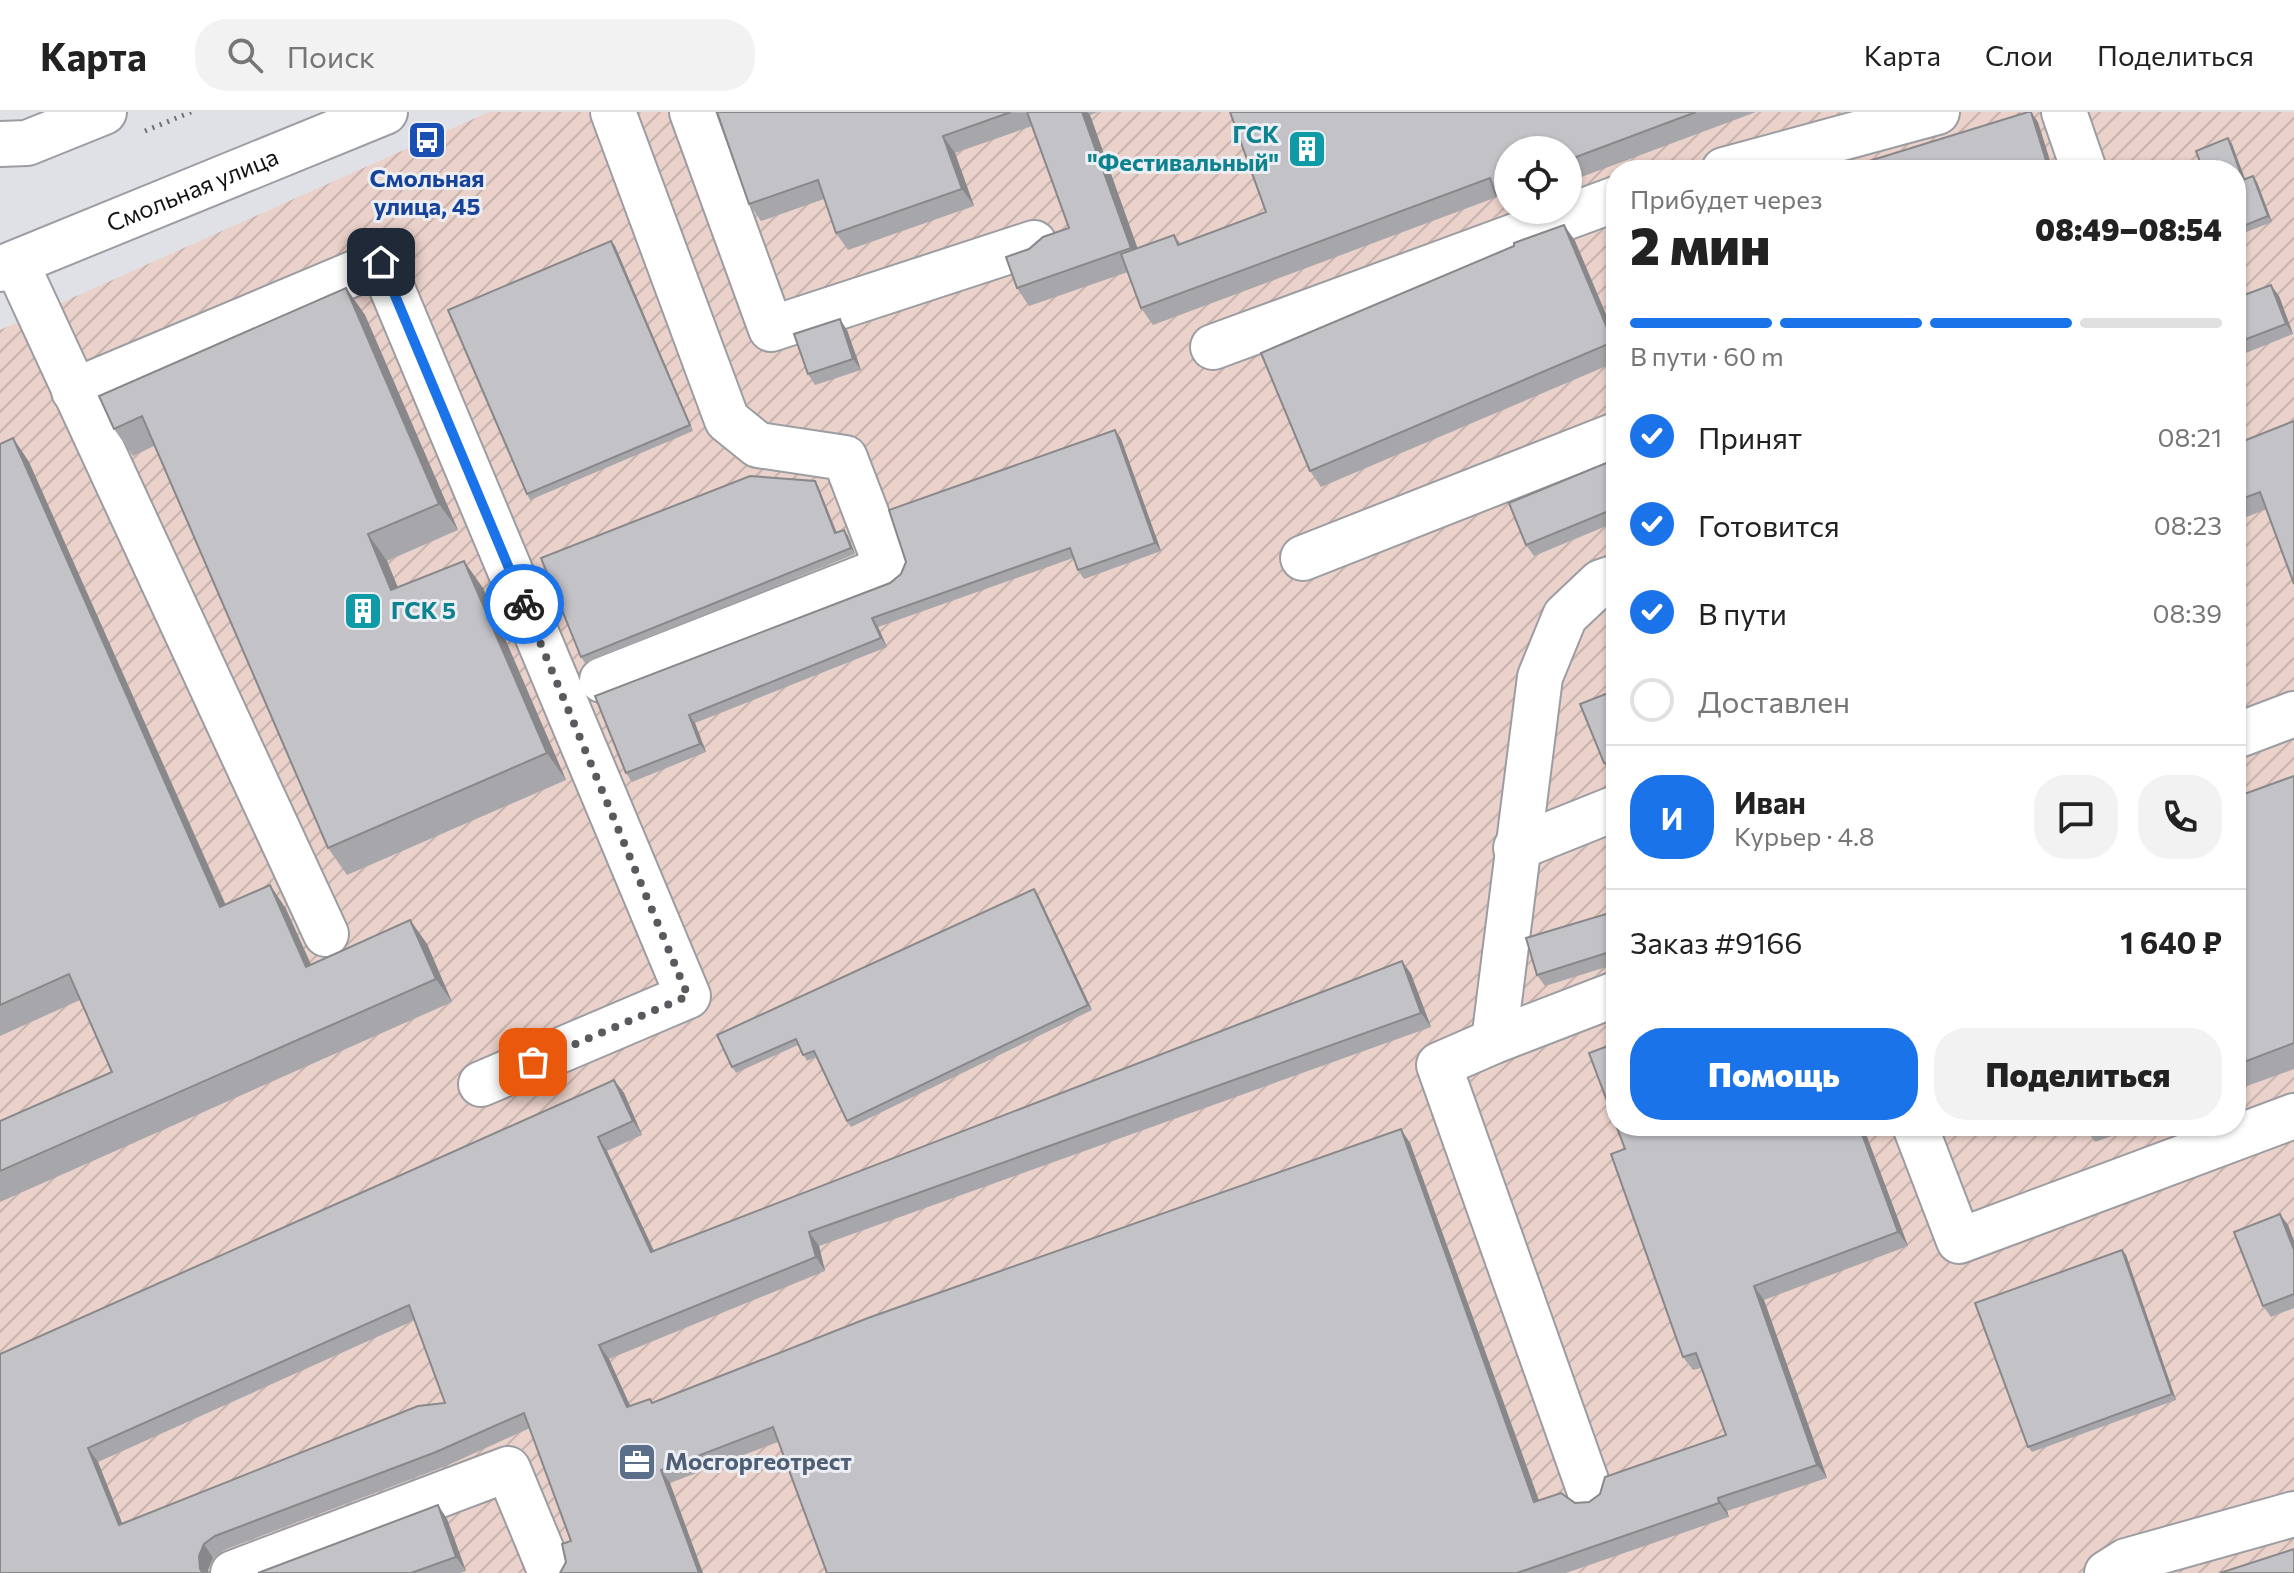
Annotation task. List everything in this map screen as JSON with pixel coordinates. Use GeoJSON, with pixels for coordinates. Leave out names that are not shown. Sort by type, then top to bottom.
{"type":"FeatureCollection","features":[{"type":"Feature","properties":{"kind":"street"},"geometry":{"type":"LineString","coordinates":[[0,144],[27,143],[104,112]]}},
{"type":"Feature","properties":{"kind":"street","name":"Смольная улица"},"geometry":{"type":"LineString","coordinates":[[8,266],[385,112]]}},
{"type":"Feature","properties":{"kind":"street"},"geometry":{"type":"LineString","coordinates":[[602,680],[887,568],[845,458],[758,445],[727,420],[613,112]]}},
{"type":"Feature","properties":{"kind":"street"},"geometry":{"type":"LineString","coordinates":[[692,112],[771,329],[1034,243]]}},
{"type":"Feature","properties":{"kind":"street"},"geometry":{"type":"LineString","coordinates":[[1761,160],[1937,112]]}},
{"type":"Feature","properties":{"kind":"street"},"geometry":{"type":"LineString","coordinates":[[2064,112],[2081,160]]}},
{"type":"Feature","properties":{"kind":"street"},"geometry":{"type":"LineString","coordinates":[[1213,347],[1606,205]]}},
{"type":"Feature","properties":{"kind":"street"},"geometry":{"type":"LineString","coordinates":[[74,391],[381,262],[688,996],[481,1084]]}},
{"type":"Feature","properties":{"kind":"street"},"geometry":{"type":"LineString","coordinates":[[8,266],[74,391],[326,934]]}},
{"type":"Feature","properties":{"kind":"street"},"geometry":{"type":"LineString","coordinates":[[1303,558],[1606,439]]}},
{"type":"Feature","properties":{"kind":"street"},"geometry":{"type":"LineString","coordinates":[[1494,1041],[1540,677],[1565,616],[1606,580]]}},
{"type":"Feature","properties":{"kind":"street"},"geometry":{"type":"LineString","coordinates":[[2246,732],[2294,714]]}},
{"type":"Feature","properties":{"kind":"street"},"geometry":{"type":"LineString","coordinates":[[1516,848],[1606,812]]}},
{"type":"Feature","properties":{"kind":"street"},"geometry":{"type":"LineString","coordinates":[[1590,1492],[1439,1065],[1606,998]]}},
{"type":"Feature","properties":{"kind":"street"},"geometry":{"type":"LineString","coordinates":[[2246,1134],[2294,1116]]}},
{"type":"Feature","properties":{"kind":"street"},"geometry":{"type":"LineString","coordinates":[[1919,1136],[1959,1241],[2240,1136]]}},
{"type":"Feature","properties":{"kind":"street"},"geometry":{"type":"LineString","coordinates":[[233,1573],[508,1469],[551,1573]]}},
{"type":"Feature","properties":{"kind":"street"},"geometry":{"type":"LineString","coordinates":[[2107,1573],[2126,1561],[2294,1514]]}},
{"type":"Feature","properties":{"kind":"shaded area"},"geometry":{"type":"Polygon","coordinates":[[[489,112],[2294,112],[2294,1573],[0,1573],[0,330],[489,112]]]}},
{"type":"Feature","properties":{"kind":"building"},"geometry":{"type":"Polygon","coordinates":[[[717,112],[1011,112],[943,136],[962,189],[836,233],[818,180],[749,204],[717,112]]]}},
{"type":"Feature","properties":{"kind":"building"},"geometry":{"type":"Polygon","coordinates":[[[1027,112],[1082,112],[1131,248],[1017,288],[1006,257],[1029,249],[1043,237],[1069,228],[1027,112]]]}},
{"type":"Feature","properties":{"kind":"building"},"geometry":{"type":"Polygon","coordinates":[[[1230,112],[1696,112],[1582,155],[1582,136],[1494,136],[1494,189],[1490,178],[1141,308],[1121,254],[1174,235],[1178,245],[1266,212],[1230,112]]]}},
{"type":"Feature","properties":{"kind":"building"},"geometry":{"type":"Polygon","coordinates":[[[2031,112],[2046,160],[1872,160],[2031,112]]]}},
{"type":"Feature","properties":{"kind":"building"},"geometry":{"type":"Polygon","coordinates":[[[2228,138],[2236,160],[2199,160],[2196,151],[2228,138]]]}},
{"type":"Feature","properties":{"kind":"building"},"geometry":{"type":"Polygon","coordinates":[[[2253,176],[2268,216],[2246,225],[2246,179],[2253,176]]]}},
{"type":"Feature","properties":{"kind":"building"},"geometry":{"type":"Polygon","coordinates":[[[1564,225],[1606,325],[1606,345],[1310,471],[1261,353],[1514,246],[1514,243],[1564,225]]]}},
{"type":"Feature","properties":{"kind":"building"},"geometry":{"type":"Polygon","coordinates":[[[611,241],[690,425],[527,494],[448,310],[611,241]]]}},
{"type":"Feature","properties":{"kind":"building"},"geometry":{"type":"Polygon","coordinates":[[[2271,285],[2286,324],[2246,339],[2246,294],[2271,285]]]}},
{"type":"Feature","properties":{"kind":"building","name":"ГСК 5"},"geometry":{"type":"Polygon","coordinates":[[[346,288],[439,504],[368,534],[391,590],[464,561],[547,753],[328,848],[142,416],[114,429],[99,396],[346,288]]]}},
{"type":"Feature","properties":{"kind":"building"},"geometry":{"type":"Polygon","coordinates":[[[840,319],[853,359],[808,374],[794,334],[840,319]]]}},
{"type":"Feature","properties":{"kind":"building"},"geometry":{"type":"Polygon","coordinates":[[[2294,421],[2294,584],[2260,492],[2246,497],[2246,440],[2294,421]]]}},
{"type":"Feature","properties":{"kind":"building"},"geometry":{"type":"Polygon","coordinates":[[[1115,430],[1155,543],[1078,570],[1070,548],[872,618],[881,638],[689,715],[700,744],[626,773],[595,696],[890,583],[901,574],[906,562],[889,510],[1115,430]]]}},
{"type":"Feature","properties":{"kind":"building"},"geometry":{"type":"Polygon","coordinates":[[[13,438],[220,907],[270,885],[306,967],[410,920],[436,979],[0,1171],[0,1121],[112,1072],[69,974],[0,1005],[0,444],[13,438]]]}},
{"type":"Feature","properties":{"kind":"building"},"geometry":{"type":"Polygon","coordinates":[[[1606,463],[1606,512],[1526,545],[1509,503],[1606,463]]]}},
{"type":"Feature","properties":{"kind":"building"},"geometry":{"type":"Polygon","coordinates":[[[750,476],[815,481],[835,533],[844,530],[851,548],[581,657],[541,558],[750,476]]]}},
{"type":"Feature","properties":{"kind":"building"},"geometry":{"type":"Polygon","coordinates":[[[1606,694],[1606,764],[1604,763],[1580,704],[1606,694]]]}},
{"type":"Feature","properties":{"kind":"building"},"geometry":{"type":"Polygon","coordinates":[[[2294,776],[2294,1043],[2246,1061],[2246,793],[2294,776]]]}},
{"type":"Feature","properties":{"kind":"building"},"geometry":{"type":"Polygon","coordinates":[[[1034,889],[1088,1005],[847,1121],[814,1051],[803,1055],[796,1039],[732,1067],[717,1035],[1034,889]]]}},
{"type":"Feature","properties":{"kind":"building"},"geometry":{"type":"Polygon","coordinates":[[[1606,914],[1606,953],[1537,975],[1526,938],[1606,914]]]}},
{"type":"Feature","properties":{"kind":"building"},"geometry":{"type":"Polygon","coordinates":[[[1402,961],[1421,1013],[809,1232],[816,1257],[599,1345],[627,1407],[650,1399],[652,1403],[868,1318],[1401,1129],[1534,1502],[1561,1493],[1575,1503],[1589,1502],[1600,1494],[1605,1477],[1726,1435],[1696,1353],[1683,1357],[1611,1154],[1625,1149],[1620,1136],[1863,1136],[1898,1232],[1754,1286],[1817,1465],[1718,1498],[1719,1503],[1517,1573],[827,1573],[773,1427],[661,1470],[699,1573],[560,1573],[566,1562],[562,1544],[571,1541],[524,1413],[436,1452],[215,1536],[204,1544],[199,1556],[203,1573],[0,1573],[0,1354],[614,1080],[633,1121],[598,1137],[651,1252],[1402,961]],[[409,1305],[88,1448],[119,1525],[418,1406],[445,1403],[409,1305]]]}},
{"type":"Feature","properties":{"kind":"building"},"geometry":{"type":"Polygon","coordinates":[[[1606,1047],[1606,1098],[1589,1053],[1606,1047]]]}},
{"type":"Feature","properties":{"kind":"building"},"geometry":{"type":"Polygon","coordinates":[[[2280,1214],[2294,1250],[2294,1294],[2263,1306],[2234,1232],[2280,1214]]]}},
{"type":"Feature","properties":{"kind":"building"},"geometry":{"type":"Polygon","coordinates":[[[2122,1250],[2172,1394],[2028,1447],[1975,1303],[2122,1250]]]}},
{"type":"Feature","properties":{"kind":"building"},"geometry":{"type":"Polygon","coordinates":[[[438,1505],[456,1557],[411,1573],[258,1573],[438,1505]]]}},
{"type":"Feature","properties":{"kind":"building"},"geometry":{"type":"Polygon","coordinates":[[[2294,1549],[2294,1573],[2220,1573],[2294,1549]]]}},
{"type":"Feature","properties":{"kind":"way so far"},"geometry":{"type":"LineString","coordinates":[[524,604],[688,996],[533,1062]]}},
{"type":"Feature","properties":{"kind":"place","name":"Смольная улица, 45"},"geometry":{"type":"Point","coordinates":[427,140]}},
{"type":"Feature","properties":{"kind":"place","name":"ГСК \"Фестивальный\""},"geometry":{"type":"Point","coordinates":[1307,149]}},
{"type":"Feature","properties":{"kind":"place","name":"ГСК 5"},"geometry":{"type":"Point","coordinates":[363,611]}},
{"type":"Feature","properties":{"kind":"place","name":"Мосгоргеотрест"},"geometry":{"type":"Point","coordinates":[637,1462]}},
{"type":"Feature","properties":{"kind":"route"},"geometry":{"type":"LineString","coordinates":[[381,262],[524,604]]}}]}
